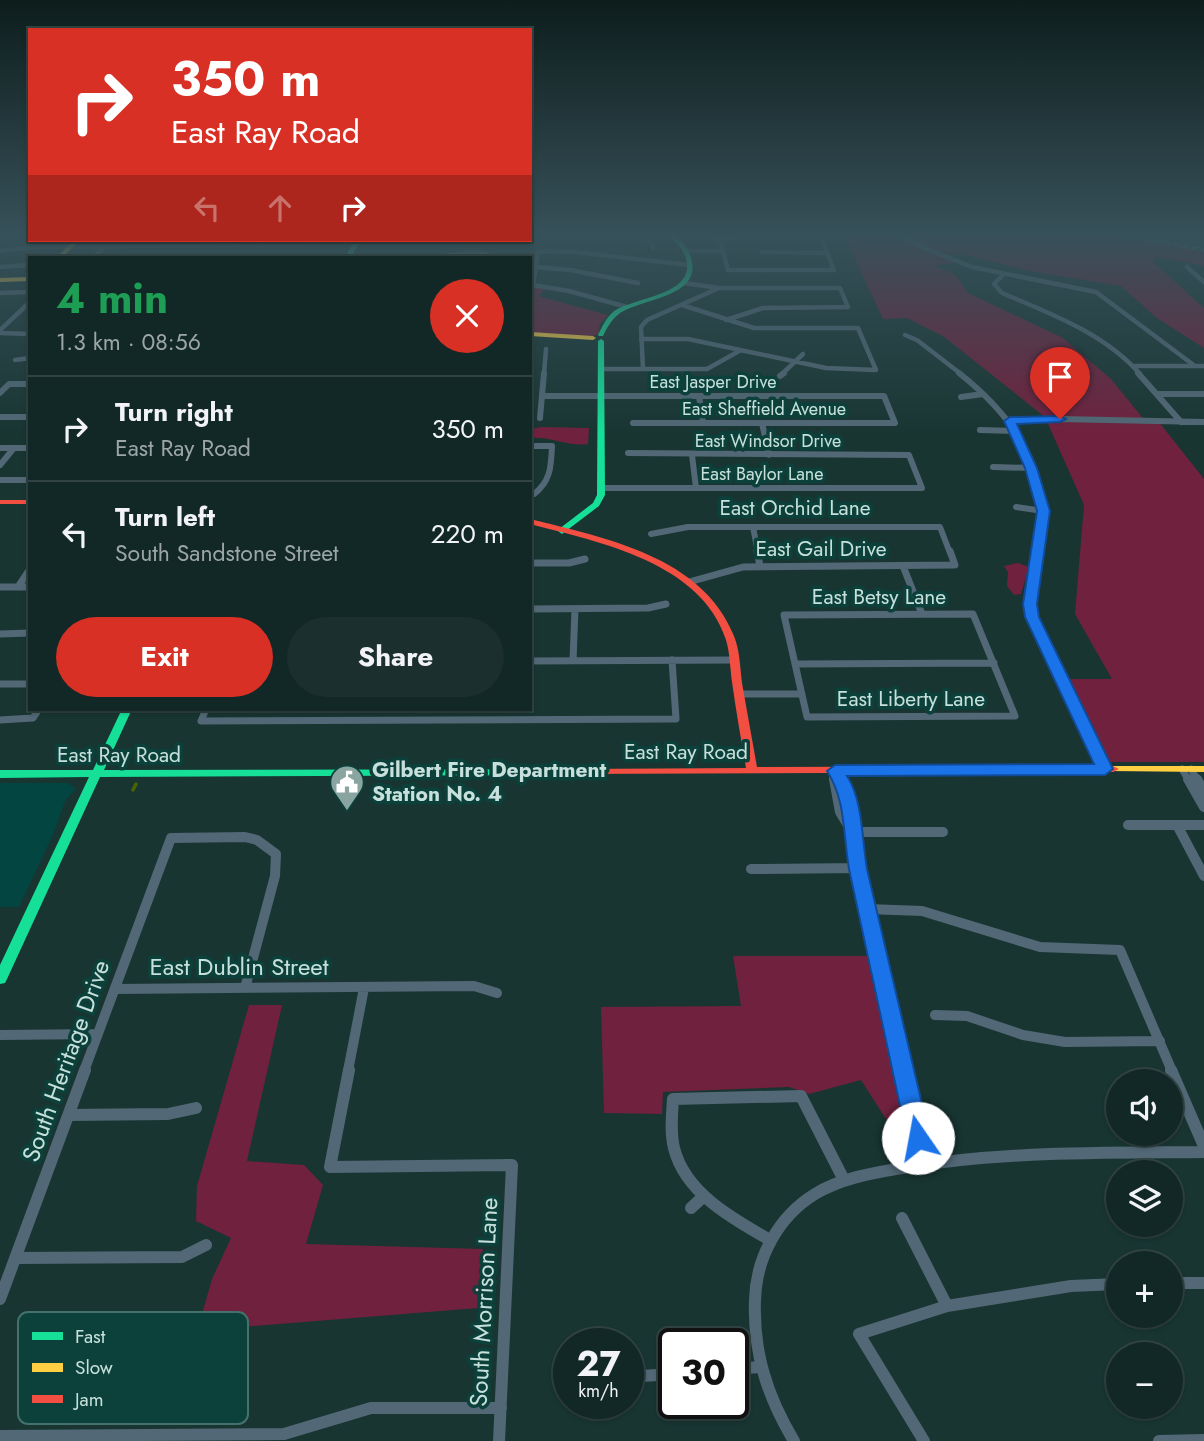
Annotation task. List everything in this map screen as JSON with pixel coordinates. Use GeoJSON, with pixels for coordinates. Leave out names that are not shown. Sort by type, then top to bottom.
{"type":"FeatureCollection","features":[{"type":"Feature","properties":{"kind":"street"},"geometry":{"type":"LineString","coordinates":[[603,300],[627,307]]}},
{"type":"Feature","properties":{"kind":"street"},"geometry":{"type":"LineString","coordinates":[[562,531],[596,503],[602,488],[602,369],[599,338],[607,319],[643,300]]}},
{"type":"Feature","properties":{"kind":"street"},"geometry":{"type":"LineString","coordinates":[[643,369],[641,327],[647,320],[692,300]]}},
{"type":"Feature","properties":{"kind":"street"},"geometry":{"type":"LineString","coordinates":[[726,320],[763,307],[848,307],[845,300]]}},
{"type":"Feature","properties":{"kind":"street"},"geometry":{"type":"LineString","coordinates":[[1019,300],[1079,327],[1133,366],[1181,422]]}},
{"type":"Feature","properties":{"kind":"street"},"geometry":{"type":"LineString","coordinates":[[1107,300],[1126,317],[1182,353],[1195,366]]}},
{"type":"Feature","properties":{"kind":"street"},"geometry":{"type":"LineString","coordinates":[[1033,307],[1045,303]]}},
{"type":"Feature","properties":{"kind":"street"},"geometry":{"type":"LineString","coordinates":[[0,332],[28,304]]}},
{"type":"Feature","properties":{"kind":"street"},"geometry":{"type":"LineString","coordinates":[[641,339],[688,339],[838,370],[876,370],[858,328],[754,328],[682,305]]}},
{"type":"Feature","properties":{"kind":"street"},"geometry":{"type":"LineString","coordinates":[[20,311],[28,311]]}},
{"type":"Feature","properties":{"kind":"street"},"geometry":{"type":"LineString","coordinates":[[0,332],[28,334]]}},
{"type":"Feature","properties":{"kind":"street"},"geometry":{"type":"LineString","coordinates":[[532,334],[599,338]]}},
{"type":"Feature","properties":{"kind":"street"},"geometry":{"type":"LineString","coordinates":[[905,335],[918,340],[984,394],[1010,421],[1015,431],[1031,468],[1043,511],[1030,604],[1032,617],[1105,769]]}},
{"type":"Feature","properties":{"kind":"street"},"geometry":{"type":"LineString","coordinates":[[540,418],[546,349]]}},
{"type":"Feature","properties":{"kind":"street"},"geometry":{"type":"LineString","coordinates":[[602,369],[707,369],[741,350]]}},
{"type":"Feature","properties":{"kind":"street"},"geometry":{"type":"LineString","coordinates":[[780,376],[803,354]]}},
{"type":"Feature","properties":{"kind":"street"},"geometry":{"type":"LineString","coordinates":[[15,360],[28,358]]}},
{"type":"Feature","properties":{"kind":"street"},"geometry":{"type":"LineString","coordinates":[[1133,366],[1204,366]]}},
{"type":"Feature","properties":{"kind":"street"},"geometry":{"type":"LineString","coordinates":[[0,393],[9,384],[28,384]]}},
{"type":"Feature","properties":{"kind":"street"},"geometry":{"type":"LineString","coordinates":[[961,397],[984,394]]}},
{"type":"Feature","properties":{"kind":"street"},"geometry":{"type":"LineString","coordinates":[[1157,394],[1204,394]]}},
{"type":"Feature","properties":{"kind":"street","name":"East Jasper Drive"},"geometry":{"type":"LineString","coordinates":[[542,396],[884,396],[895,423]]}},
{"type":"Feature","properties":{"kind":"street"},"geometry":{"type":"LineString","coordinates":[[699,396],[703,423]]}},
{"type":"Feature","properties":{"kind":"street"},"geometry":{"type":"LineString","coordinates":[[0,417],[28,417]]}},
{"type":"Feature","properties":{"kind":"street"},"geometry":{"type":"LineString","coordinates":[[1010,421],[1060,419],[1204,422]]}},
{"type":"Feature","properties":{"kind":"street","name":"East Sheffield Avenue"},"geometry":{"type":"LineString","coordinates":[[632,423],[895,423]]}},
{"type":"Feature","properties":{"kind":"street"},"geometry":{"type":"LineString","coordinates":[[762,423],[769,455]]}},
{"type":"Feature","properties":{"kind":"street"},"geometry":{"type":"LineString","coordinates":[[980,430],[1015,431]]}},
{"type":"Feature","properties":{"kind":"street"},"geometry":{"type":"LineString","coordinates":[[532,446],[552,446],[551,479],[532,494]]}},
{"type":"Feature","properties":{"kind":"street"},"geometry":{"type":"LineString","coordinates":[[0,448],[28,448]]}},
{"type":"Feature","properties":{"kind":"street"},"geometry":{"type":"LineString","coordinates":[[0,465],[14,448]]}},
{"type":"Feature","properties":{"kind":"street","name":"East Windsor Drive"},"geometry":{"type":"LineString","coordinates":[[628,453],[909,455],[922,488]]}},
{"type":"Feature","properties":{"kind":"street"},"geometry":{"type":"LineString","coordinates":[[692,455],[696,488]]}},
{"type":"Feature","properties":{"kind":"street"},"geometry":{"type":"LineString","coordinates":[[993,467],[1031,468]]}},
{"type":"Feature","properties":{"kind":"street"},"geometry":{"type":"LineString","coordinates":[[0,480],[28,480]]}},
{"type":"Feature","properties":{"kind":"street","name":"East Baylor Lane"},"geometry":{"type":"LineString","coordinates":[[602,488],[922,488]]}},
{"type":"Feature","properties":{"kind":"street"},"geometry":{"type":"LineString","coordinates":[[0,502],[28,502]]}},
{"type":"Feature","properties":{"kind":"street"},"geometry":{"type":"LineString","coordinates":[[1016,507],[1043,511]]}},
{"type":"Feature","properties":{"kind":"street"},"geometry":{"type":"LineString","coordinates":[[532,522],[646,558],[689,582],[705,595],[729,632],[752,771]]}},
{"type":"Feature","properties":{"kind":"street","name":"East Orchid Lane"},"geometry":{"type":"LineString","coordinates":[[651,534],[688,527],[940,527],[955,565]]}},
{"type":"Feature","properties":{"kind":"street"},"geometry":{"type":"LineString","coordinates":[[753,527],[760,566]]}},
{"type":"Feature","properties":{"kind":"street"},"geometry":{"type":"LineString","coordinates":[[532,563],[569,563],[585,559]]}},
{"type":"Feature","properties":{"kind":"street","name":"East Gail Drive"},"geometry":{"type":"LineString","coordinates":[[689,582],[722,571],[760,566],[955,565]]}},
{"type":"Feature","properties":{"kind":"street"},"geometry":{"type":"LineString","coordinates":[[903,566],[922,614]]}},
{"type":"Feature","properties":{"kind":"street"},"geometry":{"type":"LineString","coordinates":[[18,587],[28,572]]}},
{"type":"Feature","properties":{"kind":"street"},"geometry":{"type":"LineString","coordinates":[[0,587],[28,587]]}},
{"type":"Feature","properties":{"kind":"street"},"geometry":{"type":"LineString","coordinates":[[532,609],[648,608],[666,604]]}},
{"type":"Feature","properties":{"kind":"street"},"geometry":{"type":"LineString","coordinates":[[573,661],[575,608]]}},
{"type":"Feature","properties":{"kind":"street","name":"East Betsy Lane"},"geometry":{"type":"LineString","coordinates":[[795,664],[784,615],[974,614],[994,663]]}},
{"type":"Feature","properties":{"kind":"street"},"geometry":{"type":"LineString","coordinates":[[0,634],[28,634]]}},
{"type":"Feature","properties":{"kind":"street"},"geometry":{"type":"LineString","coordinates":[[205,711],[201,721],[676,719],[672,660]]}},
{"type":"Feature","properties":{"kind":"street"},"geometry":{"type":"LineString","coordinates":[[532,661],[734,660]]}},
{"type":"Feature","properties":{"kind":"street"},"geometry":{"type":"LineString","coordinates":[[740,694],[801,694],[795,664],[994,663]]}},
{"type":"Feature","properties":{"kind":"street","name":"East Liberty Lane"},"geometry":{"type":"LineString","coordinates":[[801,694],[807,717],[1015,716],[994,663]]}},
{"type":"Feature","properties":{"kind":"street"},"geometry":{"type":"LineString","coordinates":[[0,684],[28,684]]}},
{"type":"Feature","properties":{"kind":"street"},"geometry":{"type":"LineString","coordinates":[[0,720],[33,718],[37,711]]}},
{"type":"Feature","properties":{"kind":"street"},"geometry":{"type":"LineString","coordinates":[[0,979],[126,711]]}},
{"type":"Feature","properties":{"kind":"street"},"geometry":{"type":"LineString","coordinates":[[438,720],[440,711]]}},
{"type":"Feature","properties":{"kind":"street"},"geometry":{"type":"LineString","coordinates":[[1186,769],[1203,799]]}},
{"type":"Feature","properties":{"kind":"street","name":"East Ray Road"},"geometry":{"type":"LineString","coordinates":[[0,774],[1204,769]]}},
{"type":"Feature","properties":{"kind":"street"},"geometry":{"type":"LineString","coordinates":[[835,771],[833,780],[843,824],[852,832],[924,1163]]}},
{"type":"Feature","properties":{"kind":"street"},"geometry":{"type":"LineString","coordinates":[[1128,825],[1204,825]]}},
{"type":"Feature","properties":{"kind":"street"},"geometry":{"type":"LineString","coordinates":[[1177,825],[1204,876]]}},
{"type":"Feature","properties":{"kind":"street"},"geometry":{"type":"LineString","coordinates":[[852,832],[943,832]]}},
{"type":"Feature","properties":{"kind":"street","name":"South Heritage Drive"},"geometry":{"type":"LineString","coordinates":[[0,1299],[172,838],[245,837],[257,840],[276,854],[275,876],[245,988]]}},
{"type":"Feature","properties":{"kind":"street"},"geometry":{"type":"LineString","coordinates":[[751,869],[858,869]]}},
{"type":"Feature","properties":{"kind":"street"},"geometry":{"type":"LineString","coordinates":[[867,909],[922,911],[1040,947],[1120,950],[1204,1146]]}},
{"type":"Feature","properties":{"kind":"street","name":"East Dublin Street"},"geometry":{"type":"LineString","coordinates":[[115,989],[474,986],[497,993]]}},
{"type":"Feature","properties":{"kind":"street","name":"South Morrison Lane"},"geometry":{"type":"LineString","coordinates":[[363,988],[330,1167],[512,1165],[499,1441]]}},
{"type":"Feature","properties":{"kind":"street"},"geometry":{"type":"LineString","coordinates":[[935,1015],[967,1016],[1023,1035],[1065,1042],[1160,1041]]}},
{"type":"Feature","properties":{"kind":"street"},"geometry":{"type":"LineString","coordinates":[[0,1035],[98,1034]]}},
{"type":"Feature","properties":{"kind":"street"},"geometry":{"type":"LineString","coordinates":[[770,1240],[736,1221],[704,1196],[677,1158],[671,1130],[673,1099],[801,1096],[844,1180]]}},
{"type":"Feature","properties":{"kind":"street"},"geometry":{"type":"LineString","coordinates":[[69,1115],[168,1114],[196,1108]]}},
{"type":"Feature","properties":{"kind":"street"},"geometry":{"type":"LineString","coordinates":[[794,1441],[777,1414],[760,1367],[753,1328],[757,1276],[770,1240],[786,1218],[814,1195],[844,1180],[924,1163],[993,1156],[1204,1152]]}},
{"type":"Feature","properties":{"kind":"street"},"geometry":{"type":"LineString","coordinates":[[691,1208],[704,1196]]}},
{"type":"Feature","properties":{"kind":"street"},"geometry":{"type":"LineString","coordinates":[[902,1217],[947,1306]]}},
{"type":"Feature","properties":{"kind":"street"},"geometry":{"type":"LineString","coordinates":[[16,1258],[182,1257],[205,1245]]}},
{"type":"Feature","properties":{"kind":"street"},"geometry":{"type":"LineString","coordinates":[[1183,1283],[1204,1283]]}},
{"type":"Feature","properties":{"kind":"street"},"geometry":{"type":"LineString","coordinates":[[924,1441],[859,1334],[947,1306],[1058,1288],[1106,1285]]}},
{"type":"Feature","properties":{"kind":"street"},"geometry":{"type":"LineString","coordinates":[[749,1368],[760,1367]]}},
{"type":"Feature","properties":{"kind":"street"},"geometry":{"type":"LineString","coordinates":[[0,1436],[284,1434],[371,1408],[500,1408]]}},
{"type":"Feature","properties":{"kind":"street"},"geometry":{"type":"LineString","coordinates":[[1159,1441],[1204,1440]]}},
{"type":"Feature","properties":{"kind":"shaded area"},"geometry":{"type":"Polygon","coordinates":[[[532,300],[554,300],[608,315],[600,324],[598,334],[591,337],[532,333],[532,300]]]}},
{"type":"Feature","properties":{"kind":"shaded area"},"geometry":{"type":"Polygon","coordinates":[[[874,300],[983,300],[1063,338],[1111,379],[1146,422],[1159,422],[1204,479],[1204,762],[1108,762],[1067,679],[1112,679],[1075,614],[1084,505],[1045,417],[943,336],[907,318],[883,319],[874,300]]]}},
{"type":"Feature","properties":{"kind":"shaded area"},"geometry":{"type":"Polygon","coordinates":[[[1137,300],[1195,300],[1204,308],[1204,348],[1157,318],[1137,300]]]}},
{"type":"Feature","properties":{"kind":"shaded area"},"geometry":{"type":"Polygon","coordinates":[[[589,428],[588,444],[532,438],[532,429],[589,428]]]}},
{"type":"Feature","properties":{"kind":"shaded area"},"geometry":{"type":"Polygon","coordinates":[[[1018,563],[1029,567],[1021,594],[1014,595],[1007,586],[1008,572],[1004,566],[1018,563]]]}},
{"type":"Feature","properties":{"kind":"shaded area"},"geometry":{"type":"Polygon","coordinates":[[[0,783],[68,783],[76,789],[66,799],[52,837],[19,907],[0,907],[0,783]]]}},
{"type":"Feature","properties":{"kind":"shaded area"},"geometry":{"type":"Polygon","coordinates":[[[733,956],[869,956],[904,1128],[886,1119],[861,1080],[809,1094],[789,1087],[663,1092],[662,1114],[604,1113],[601,1007],[741,1006],[733,956]]]}},
{"type":"Feature","properties":{"kind":"shaded area"},"geometry":{"type":"Polygon","coordinates":[[[249,1005],[282,1005],[247,1161],[304,1165],[323,1185],[306,1244],[483,1249],[478,1308],[248,1326],[248,1312],[203,1312],[212,1279],[231,1238],[196,1221],[197,1186],[249,1005]]]}},
{"type":"Feature","properties":{"kind":"waterway"},"geometry":{"type":"LineString","coordinates":[[133,790],[136,784]]}},
{"type":"Feature","properties":{"kind":"traffic: fast"},"geometry":{"type":"LineString","coordinates":[[601,335],[616,313],[647,300]]}},
{"type":"Feature","properties":{"kind":"traffic: fast"},"geometry":{"type":"LineString","coordinates":[[562,531],[596,504],[601,495],[601,341]]}},
{"type":"Feature","properties":{"kind":"traffic: fast"},"geometry":{"type":"LineString","coordinates":[[0,979],[126,711]]}},
{"type":"Feature","properties":{"kind":"traffic: fast"},"geometry":{"type":"LineString","coordinates":[[0,774],[573,772]]}},
{"type":"Feature","properties":{"kind":"traffic: slow"},"geometry":{"type":"LineString","coordinates":[[532,334],[593,338]]}},
{"type":"Feature","properties":{"kind":"traffic: slow"},"geometry":{"type":"LineString","coordinates":[[1113,769],[1204,769]]}},
{"type":"Feature","properties":{"kind":"traffic: jam"},"geometry":{"type":"LineString","coordinates":[[0,502],[28,502]]}},
{"type":"Feature","properties":{"kind":"traffic: jam"},"geometry":{"type":"LineString","coordinates":[[532,522],[647,557],[698,589],[718,611],[730,638],[752,771]]}},
{"type":"Feature","properties":{"kind":"traffic: jam"},"geometry":{"type":"LineString","coordinates":[[573,772],[1113,769]]}},
{"type":"Feature","properties":{"kind":"place","name":"Gilbert Fire Department Station No. 4"},"geometry":{"type":"Point","coordinates":[347,812]}},
{"type":"Feature","properties":{"kind":"route"},"geometry":{"type":"LineString","coordinates":[[918,1138],[858,869],[853,823],[843,782],[835,771],[1105,769],[1032,617],[1030,604],[1043,511],[1042,497],[1010,421],[1060,419]]}}]}
